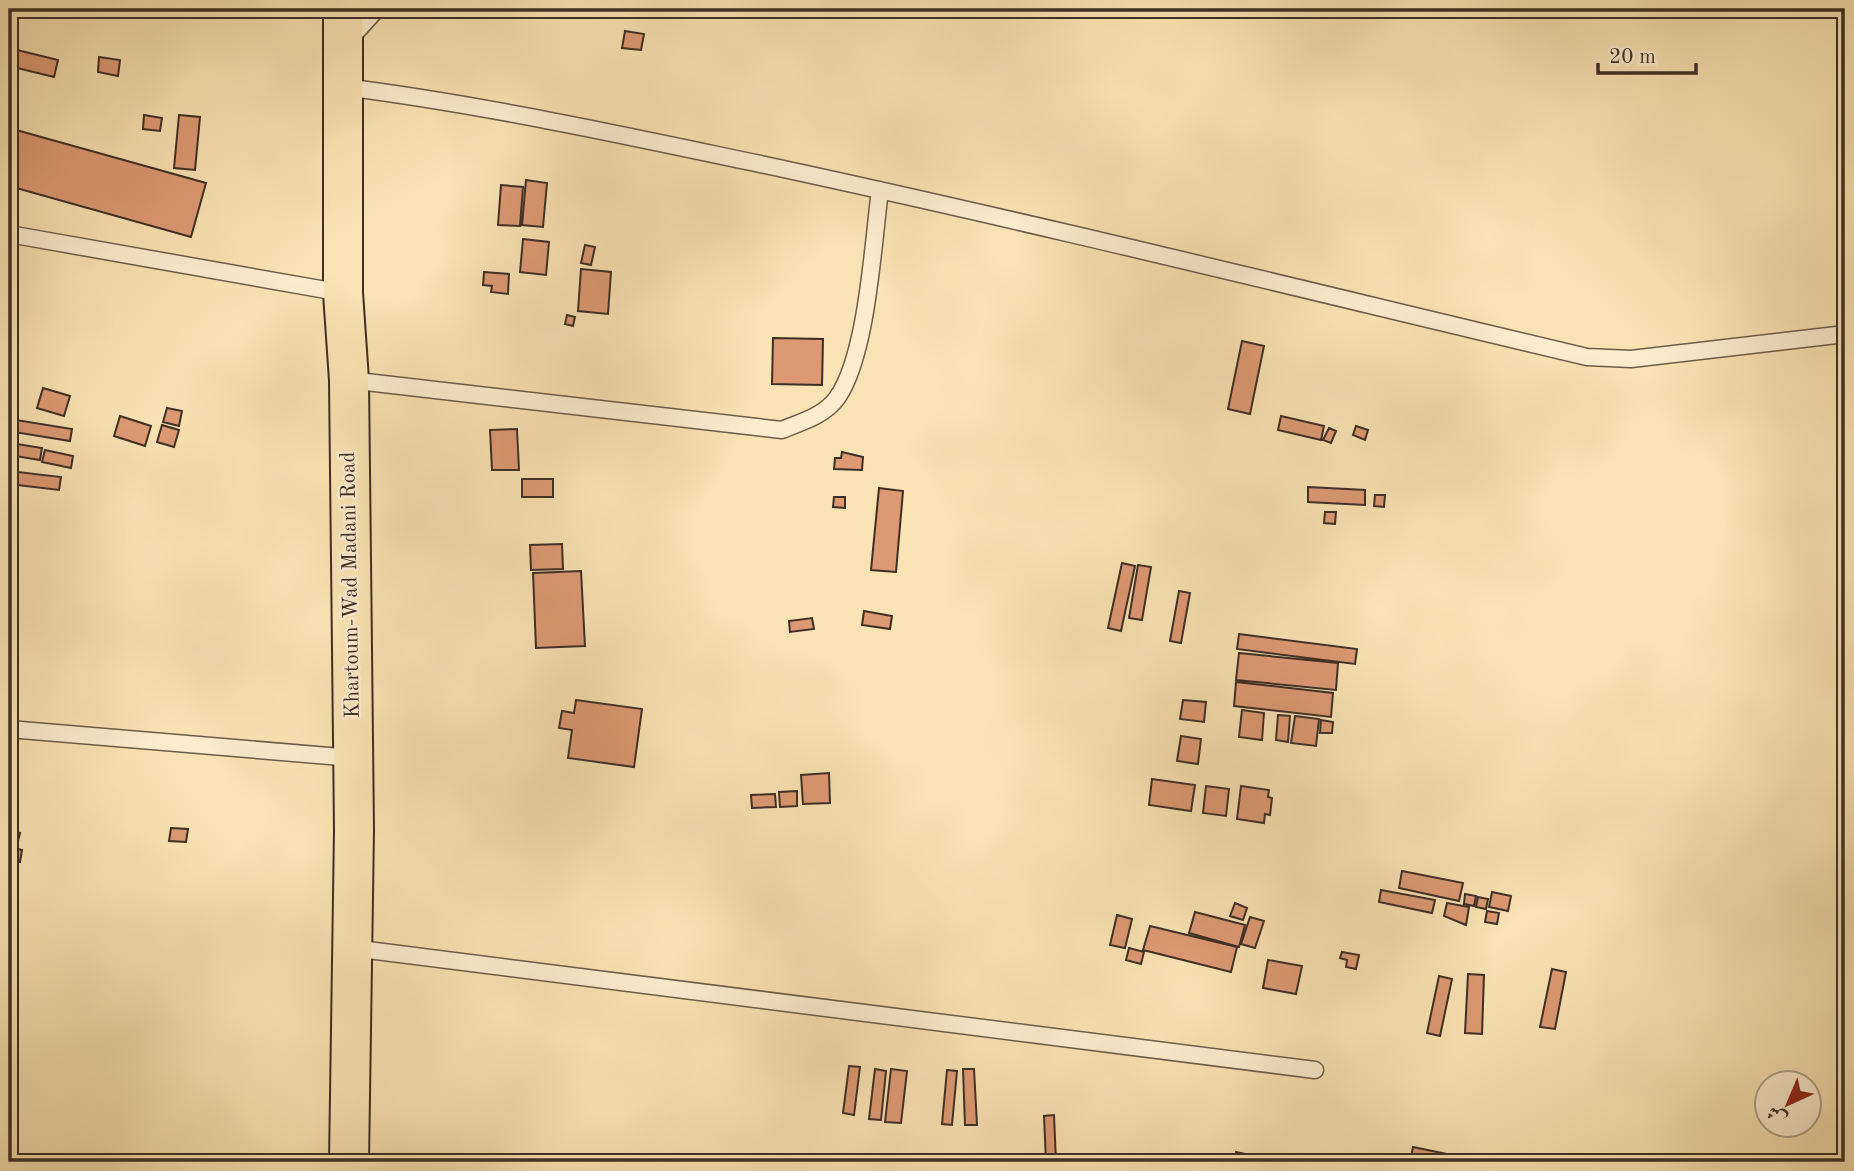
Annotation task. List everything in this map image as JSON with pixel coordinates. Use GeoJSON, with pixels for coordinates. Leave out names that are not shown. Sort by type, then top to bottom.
{"type":"FeatureCollection","features":[{"type":"Feature","properties":{"kind":"highway","name":"Khartoum-Wad Madani Road"},"geometry":{"type":"LineString","coordinates":[[343,27],[343,293],[349,380],[354,758],[349,1162]]}},
{"type":"Feature","properties":{"kind":"lane"},"geometry":{"type":"LineString","coordinates":[[343,27],[377,9]]}},
{"type":"Feature","properties":{"kind":"lane"},"geometry":{"type":"LineString","coordinates":[[344,87],[417,96],[602,131],[880,190],[1587,357],[1631,359],[1845,334]]}},
{"type":"Feature","properties":{"kind":"lane"},"geometry":{"type":"LineString","coordinates":[[349,380],[782,430],[815,417],[836,399],[857,358],[880,190]]}},
{"type":"Feature","properties":{"kind":"lane"},"geometry":{"type":"LineString","coordinates":[[9,234],[343,293]]}},
{"type":"Feature","properties":{"kind":"lane"},"geometry":{"type":"LineString","coordinates":[[9,729],[354,758]]}},
{"type":"Feature","properties":{"kind":"lane"},"geometry":{"type":"LineString","coordinates":[[352,948],[1315,1070]]}},
{"type":"Feature","properties":{"kind":"building"},"geometry":{"type":"Polygon","coordinates":[[[646,9],[667,9],[656,15],[646,9]]]}},
{"type":"Feature","properties":{"kind":"building"},"geometry":{"type":"Polygon","coordinates":[[[625,31],[644,34],[641,50],[622,48],[625,31]]]}},
{"type":"Feature","properties":{"kind":"building"},"geometry":{"type":"Polygon","coordinates":[[[9,48],[58,60],[54,77],[9,66],[9,48]]]}},
{"type":"Feature","properties":{"kind":"building"},"geometry":{"type":"Polygon","coordinates":[[[99,57],[120,60],[118,76],[98,72],[99,57]]]}},
{"type":"Feature","properties":{"kind":"building"},"geometry":{"type":"Polygon","coordinates":[[[144,115],[162,118],[160,131],[143,129],[144,115]]]}},
{"type":"Feature","properties":{"kind":"building"},"geometry":{"type":"Polygon","coordinates":[[[179,115],[200,117],[195,170],[174,168],[179,115]]]}},
{"type":"Feature","properties":{"kind":"building"},"geometry":{"type":"Polygon","coordinates":[[[9,128],[206,183],[191,237],[9,186],[9,128]]]}},
{"type":"Feature","properties":{"kind":"building"},"geometry":{"type":"Polygon","coordinates":[[[526,180],[547,183],[543,227],[522,225],[526,180]]]}},
{"type":"Feature","properties":{"kind":"building"},"geometry":{"type":"Polygon","coordinates":[[[501,185],[523,187],[520,226],[498,225],[501,185]]]}},
{"type":"Feature","properties":{"kind":"building"},"geometry":{"type":"Polygon","coordinates":[[[523,239],[549,242],[546,275],[520,272],[523,239]]]}},
{"type":"Feature","properties":{"kind":"building"},"geometry":{"type":"Polygon","coordinates":[[[585,245],[595,247],[591,265],[581,263],[585,245]]]}},
{"type":"Feature","properties":{"kind":"building"},"geometry":{"type":"Polygon","coordinates":[[[581,269],[611,272],[608,314],[578,311],[581,269]]]}},
{"type":"Feature","properties":{"kind":"building"},"geometry":{"type":"Polygon","coordinates":[[[484,272],[509,274],[508,294],[491,292],[492,286],[483,285],[484,272]]]}},
{"type":"Feature","properties":{"kind":"building"},"geometry":{"type":"Polygon","coordinates":[[[567,315],[575,317],[573,326],[565,324],[567,315]]]}},
{"type":"Feature","properties":{"kind":"building"},"geometry":{"type":"Polygon","coordinates":[[[773,338],[823,339],[822,385],[772,384],[773,338]]]}},
{"type":"Feature","properties":{"kind":"building"},"geometry":{"type":"Polygon","coordinates":[[[1242,341],[1264,346],[1250,414],[1228,409],[1242,341]]]}},
{"type":"Feature","properties":{"kind":"building"},"geometry":{"type":"Polygon","coordinates":[[[43,388],[70,396],[64,416],[37,408],[43,388]]]}},
{"type":"Feature","properties":{"kind":"building"},"geometry":{"type":"Polygon","coordinates":[[[167,408],[182,411],[179,426],[163,422],[167,408]]]}},
{"type":"Feature","properties":{"kind":"building"},"geometry":{"type":"Polygon","coordinates":[[[120,416],[151,426],[145,446],[114,436],[120,416]]]}},
{"type":"Feature","properties":{"kind":"building"},"geometry":{"type":"Polygon","coordinates":[[[1281,416],[1324,426],[1321,440],[1278,430],[1281,416]]]}},
{"type":"Feature","properties":{"kind":"building"},"geometry":{"type":"Polygon","coordinates":[[[16,420],[72,429],[70,441],[14,432],[16,420]]]}},
{"type":"Feature","properties":{"kind":"building"},"geometry":{"type":"Polygon","coordinates":[[[162,425],[179,430],[174,447],[157,442],[162,425]]]}},
{"type":"Feature","properties":{"kind":"building"},"geometry":{"type":"Polygon","coordinates":[[[1356,426],[1368,430],[1365,440],[1353,435],[1356,426]]]}},
{"type":"Feature","properties":{"kind":"building"},"geometry":{"type":"Polygon","coordinates":[[[1329,428],[1336,431],[1331,443],[1323,440],[1329,428]]]}},
{"type":"Feature","properties":{"kind":"building"},"geometry":{"type":"Polygon","coordinates":[[[517,429],[519,470],[492,470],[490,430],[517,429]]]}},
{"type":"Feature","properties":{"kind":"building"},"geometry":{"type":"Polygon","coordinates":[[[17,444],[42,448],[40,460],[15,456],[17,444]]]}},
{"type":"Feature","properties":{"kind":"building"},"geometry":{"type":"Polygon","coordinates":[[[45,450],[73,456],[71,468],[42,462],[45,450]]]}},
{"type":"Feature","properties":{"kind":"building"},"geometry":{"type":"Polygon","coordinates":[[[842,452],[863,457],[862,470],[834,469],[835,458],[841,458],[842,452]]]}},
{"type":"Feature","properties":{"kind":"building"},"geometry":{"type":"Polygon","coordinates":[[[9,471],[61,477],[59,490],[9,484],[9,471]]]}},
{"type":"Feature","properties":{"kind":"building"},"geometry":{"type":"Polygon","coordinates":[[[522,479],[553,479],[553,497],[522,497],[522,479]]]}},
{"type":"Feature","properties":{"kind":"building"},"geometry":{"type":"Polygon","coordinates":[[[1308,487],[1365,490],[1365,505],[1308,502],[1308,487]]]}},
{"type":"Feature","properties":{"kind":"building"},"geometry":{"type":"Polygon","coordinates":[[[879,488],[903,491],[896,572],[871,570],[879,488]]]}},
{"type":"Feature","properties":{"kind":"building"},"geometry":{"type":"Polygon","coordinates":[[[1375,495],[1385,495],[1384,507],[1374,506],[1375,495]]]}},
{"type":"Feature","properties":{"kind":"building"},"geometry":{"type":"Polygon","coordinates":[[[834,497],[845,497],[845,508],[833,507],[834,497]]]}},
{"type":"Feature","properties":{"kind":"building"},"geometry":{"type":"Polygon","coordinates":[[[1325,512],[1336,512],[1335,524],[1324,523],[1325,512]]]}},
{"type":"Feature","properties":{"kind":"building"},"geometry":{"type":"Polygon","coordinates":[[[562,544],[563,569],[531,570],[530,545],[562,544]]]}},
{"type":"Feature","properties":{"kind":"building"},"geometry":{"type":"Polygon","coordinates":[[[1122,563],[1135,566],[1121,631],[1108,628],[1122,563]]]}},
{"type":"Feature","properties":{"kind":"building"},"geometry":{"type":"Polygon","coordinates":[[[1138,565],[1151,567],[1142,620],[1129,618],[1138,565]]]}},
{"type":"Feature","properties":{"kind":"building"},"geometry":{"type":"Polygon","coordinates":[[[581,571],[585,646],[536,648],[533,573],[581,571]]]}},
{"type":"Feature","properties":{"kind":"building"},"geometry":{"type":"Polygon","coordinates":[[[1179,591],[1190,593],[1181,643],[1170,641],[1179,591]]]}},
{"type":"Feature","properties":{"kind":"building"},"geometry":{"type":"Polygon","coordinates":[[[864,611],[892,616],[890,629],[862,625],[864,611]]]}},
{"type":"Feature","properties":{"kind":"building"},"geometry":{"type":"Polygon","coordinates":[[[812,618],[814,629],[790,632],[789,621],[812,618]]]}},
{"type":"Feature","properties":{"kind":"building"},"geometry":{"type":"Polygon","coordinates":[[[1239,634],[1357,649],[1355,664],[1237,649],[1239,634]]]}},
{"type":"Feature","properties":{"kind":"building"},"geometry":{"type":"Polygon","coordinates":[[[1239,653],[1338,663],[1336,690],[1236,680],[1239,653]]]}},
{"type":"Feature","properties":{"kind":"building"},"geometry":{"type":"Polygon","coordinates":[[[1236,682],[1333,693],[1331,717],[1234,706],[1236,682]]]}},
{"type":"Feature","properties":{"kind":"building"},"geometry":{"type":"Polygon","coordinates":[[[576,700],[642,709],[634,767],[568,758],[572,730],[559,728],[562,711],[574,713],[576,700]]]}},
{"type":"Feature","properties":{"kind":"building"},"geometry":{"type":"Polygon","coordinates":[[[1183,700],[1206,702],[1204,722],[1180,719],[1183,700]]]}},
{"type":"Feature","properties":{"kind":"building"},"geometry":{"type":"Polygon","coordinates":[[[1242,710],[1264,713],[1262,740],[1239,737],[1242,710]]]}},
{"type":"Feature","properties":{"kind":"building"},"geometry":{"type":"Polygon","coordinates":[[[1278,715],[1290,716],[1288,742],[1276,740],[1278,715]]]}},
{"type":"Feature","properties":{"kind":"building"},"geometry":{"type":"Polygon","coordinates":[[[1295,716],[1319,719],[1316,746],[1291,743],[1295,716]]]}},
{"type":"Feature","properties":{"kind":"building"},"geometry":{"type":"Polygon","coordinates":[[[1321,720],[1333,722],[1332,733],[1320,733],[1321,720]]]}},
{"type":"Feature","properties":{"kind":"building"},"geometry":{"type":"Polygon","coordinates":[[[1181,736],[1201,739],[1198,764],[1177,761],[1181,736]]]}},
{"type":"Feature","properties":{"kind":"building"},"geometry":{"type":"Polygon","coordinates":[[[829,773],[830,803],[803,804],[801,775],[829,773]]]}},
{"type":"Feature","properties":{"kind":"building"},"geometry":{"type":"Polygon","coordinates":[[[1152,779],[1195,785],[1191,811],[1149,805],[1152,779]]]}},
{"type":"Feature","properties":{"kind":"building"},"geometry":{"type":"Polygon","coordinates":[[[1206,786],[1229,789],[1226,816],[1203,813],[1206,786]]]}},
{"type":"Feature","properties":{"kind":"building"},"geometry":{"type":"Polygon","coordinates":[[[1241,786],[1269,790],[1268,797],[1272,798],[1270,815],[1265,814],[1264,823],[1237,819],[1241,786]]]}},
{"type":"Feature","properties":{"kind":"building"},"geometry":{"type":"Polygon","coordinates":[[[797,791],[797,806],[780,807],[779,792],[797,791]]]}},
{"type":"Feature","properties":{"kind":"building"},"geometry":{"type":"Polygon","coordinates":[[[775,794],[776,807],[752,808],[751,795],[775,794]]]}},
{"type":"Feature","properties":{"kind":"building"},"geometry":{"type":"Polygon","coordinates":[[[171,828],[188,829],[186,842],[169,841],[171,828]]]}},
{"type":"Feature","properties":{"kind":"building"},"geometry":{"type":"Polygon","coordinates":[[[9,830],[20,833],[17,845],[9,843],[9,830]]]}},
{"type":"Feature","properties":{"kind":"building"},"geometry":{"type":"Polygon","coordinates":[[[9,847],[22,850],[20,862],[9,860],[9,847]]]}},
{"type":"Feature","properties":{"kind":"building"},"geometry":{"type":"Polygon","coordinates":[[[1402,871],[1463,883],[1459,901],[1399,888],[1402,871]]]}},
{"type":"Feature","properties":{"kind":"building"},"geometry":{"type":"Polygon","coordinates":[[[1381,890],[1435,900],[1432,913],[1379,902],[1381,890]]]}},
{"type":"Feature","properties":{"kind":"building"},"geometry":{"type":"Polygon","coordinates":[[[1492,892],[1511,896],[1508,911],[1489,907],[1492,892]]]}},
{"type":"Feature","properties":{"kind":"building"},"geometry":{"type":"Polygon","coordinates":[[[1465,894],[1476,896],[1474,906],[1464,904],[1465,894]]]}},
{"type":"Feature","properties":{"kind":"building"},"geometry":{"type":"Polygon","coordinates":[[[1478,897],[1488,899],[1486,909],[1476,907],[1478,897]]]}},
{"type":"Feature","properties":{"kind":"building"},"geometry":{"type":"Polygon","coordinates":[[[1235,903],[1247,908],[1243,920],[1230,916],[1235,903]]]}},
{"type":"Feature","properties":{"kind":"building"},"geometry":{"type":"Polygon","coordinates":[[[1447,903],[1469,907],[1466,925],[1444,916],[1447,903]]]}},
{"type":"Feature","properties":{"kind":"building"},"geometry":{"type":"Polygon","coordinates":[[[1487,911],[1499,913],[1497,924],[1485,922],[1487,911]]]}},
{"type":"Feature","properties":{"kind":"building"},"geometry":{"type":"Polygon","coordinates":[[[1195,912],[1245,925],[1239,947],[1189,933],[1195,912]]]}},
{"type":"Feature","properties":{"kind":"building"},"geometry":{"type":"Polygon","coordinates":[[[1117,915],[1132,919],[1125,948],[1110,945],[1117,915]]]}},
{"type":"Feature","properties":{"kind":"building"},"geometry":{"type":"Polygon","coordinates":[[[1250,917],[1264,921],[1255,948],[1241,944],[1250,917]]]}},
{"type":"Feature","properties":{"kind":"building"},"geometry":{"type":"Polygon","coordinates":[[[1150,926],[1237,947],[1231,972],[1143,950],[1150,926]]]}},
{"type":"Feature","properties":{"kind":"building"},"geometry":{"type":"Polygon","coordinates":[[[1129,948],[1144,952],[1141,964],[1126,960],[1129,948]]]}},
{"type":"Feature","properties":{"kind":"building"},"geometry":{"type":"Polygon","coordinates":[[[1342,952],[1359,955],[1356,969],[1346,967],[1347,960],[1340,958],[1342,952]]]}},
{"type":"Feature","properties":{"kind":"building"},"geometry":{"type":"Polygon","coordinates":[[[1268,960],[1302,966],[1296,994],[1263,988],[1268,960]]]}},
{"type":"Feature","properties":{"kind":"building"},"geometry":{"type":"Polygon","coordinates":[[[1552,969],[1566,972],[1555,1029],[1540,1027],[1552,969]]]}},
{"type":"Feature","properties":{"kind":"building"},"geometry":{"type":"Polygon","coordinates":[[[1468,974],[1484,975],[1482,1034],[1465,1033],[1468,974]]]}},
{"type":"Feature","properties":{"kind":"building"},"geometry":{"type":"Polygon","coordinates":[[[1439,976],[1452,979],[1440,1036],[1427,1033],[1439,976]]]}},
{"type":"Feature","properties":{"kind":"building"},"geometry":{"type":"Polygon","coordinates":[[[849,1066],[860,1067],[854,1115],[843,1113],[849,1066]]]}},
{"type":"Feature","properties":{"kind":"building"},"geometry":{"type":"Polygon","coordinates":[[[875,1069],[886,1071],[881,1120],[869,1119],[875,1069]]]}},
{"type":"Feature","properties":{"kind":"building"},"geometry":{"type":"Polygon","coordinates":[[[891,1069],[907,1071],[901,1123],[885,1122],[891,1069]]]}},
{"type":"Feature","properties":{"kind":"building"},"geometry":{"type":"Polygon","coordinates":[[[963,1069],[974,1069],[977,1125],[965,1125],[963,1069]]]}},
{"type":"Feature","properties":{"kind":"building"},"geometry":{"type":"Polygon","coordinates":[[[947,1070],[957,1071],[952,1125],[942,1124],[947,1070]]]}},
{"type":"Feature","properties":{"kind":"building"},"geometry":{"type":"Polygon","coordinates":[[[1054,1115],[1056,1162],[1046,1162],[1044,1116],[1054,1115]]]}},
{"type":"Feature","properties":{"kind":"building"},"geometry":{"type":"Polygon","coordinates":[[[1413,1147],[1471,1159],[1470,1162],[1410,1162],[1413,1147]]]}},
{"type":"Feature","properties":{"kind":"building"},"geometry":{"type":"Polygon","coordinates":[[[1236,1152],[1283,1162],[1234,1162],[1236,1152]]]}}]}
